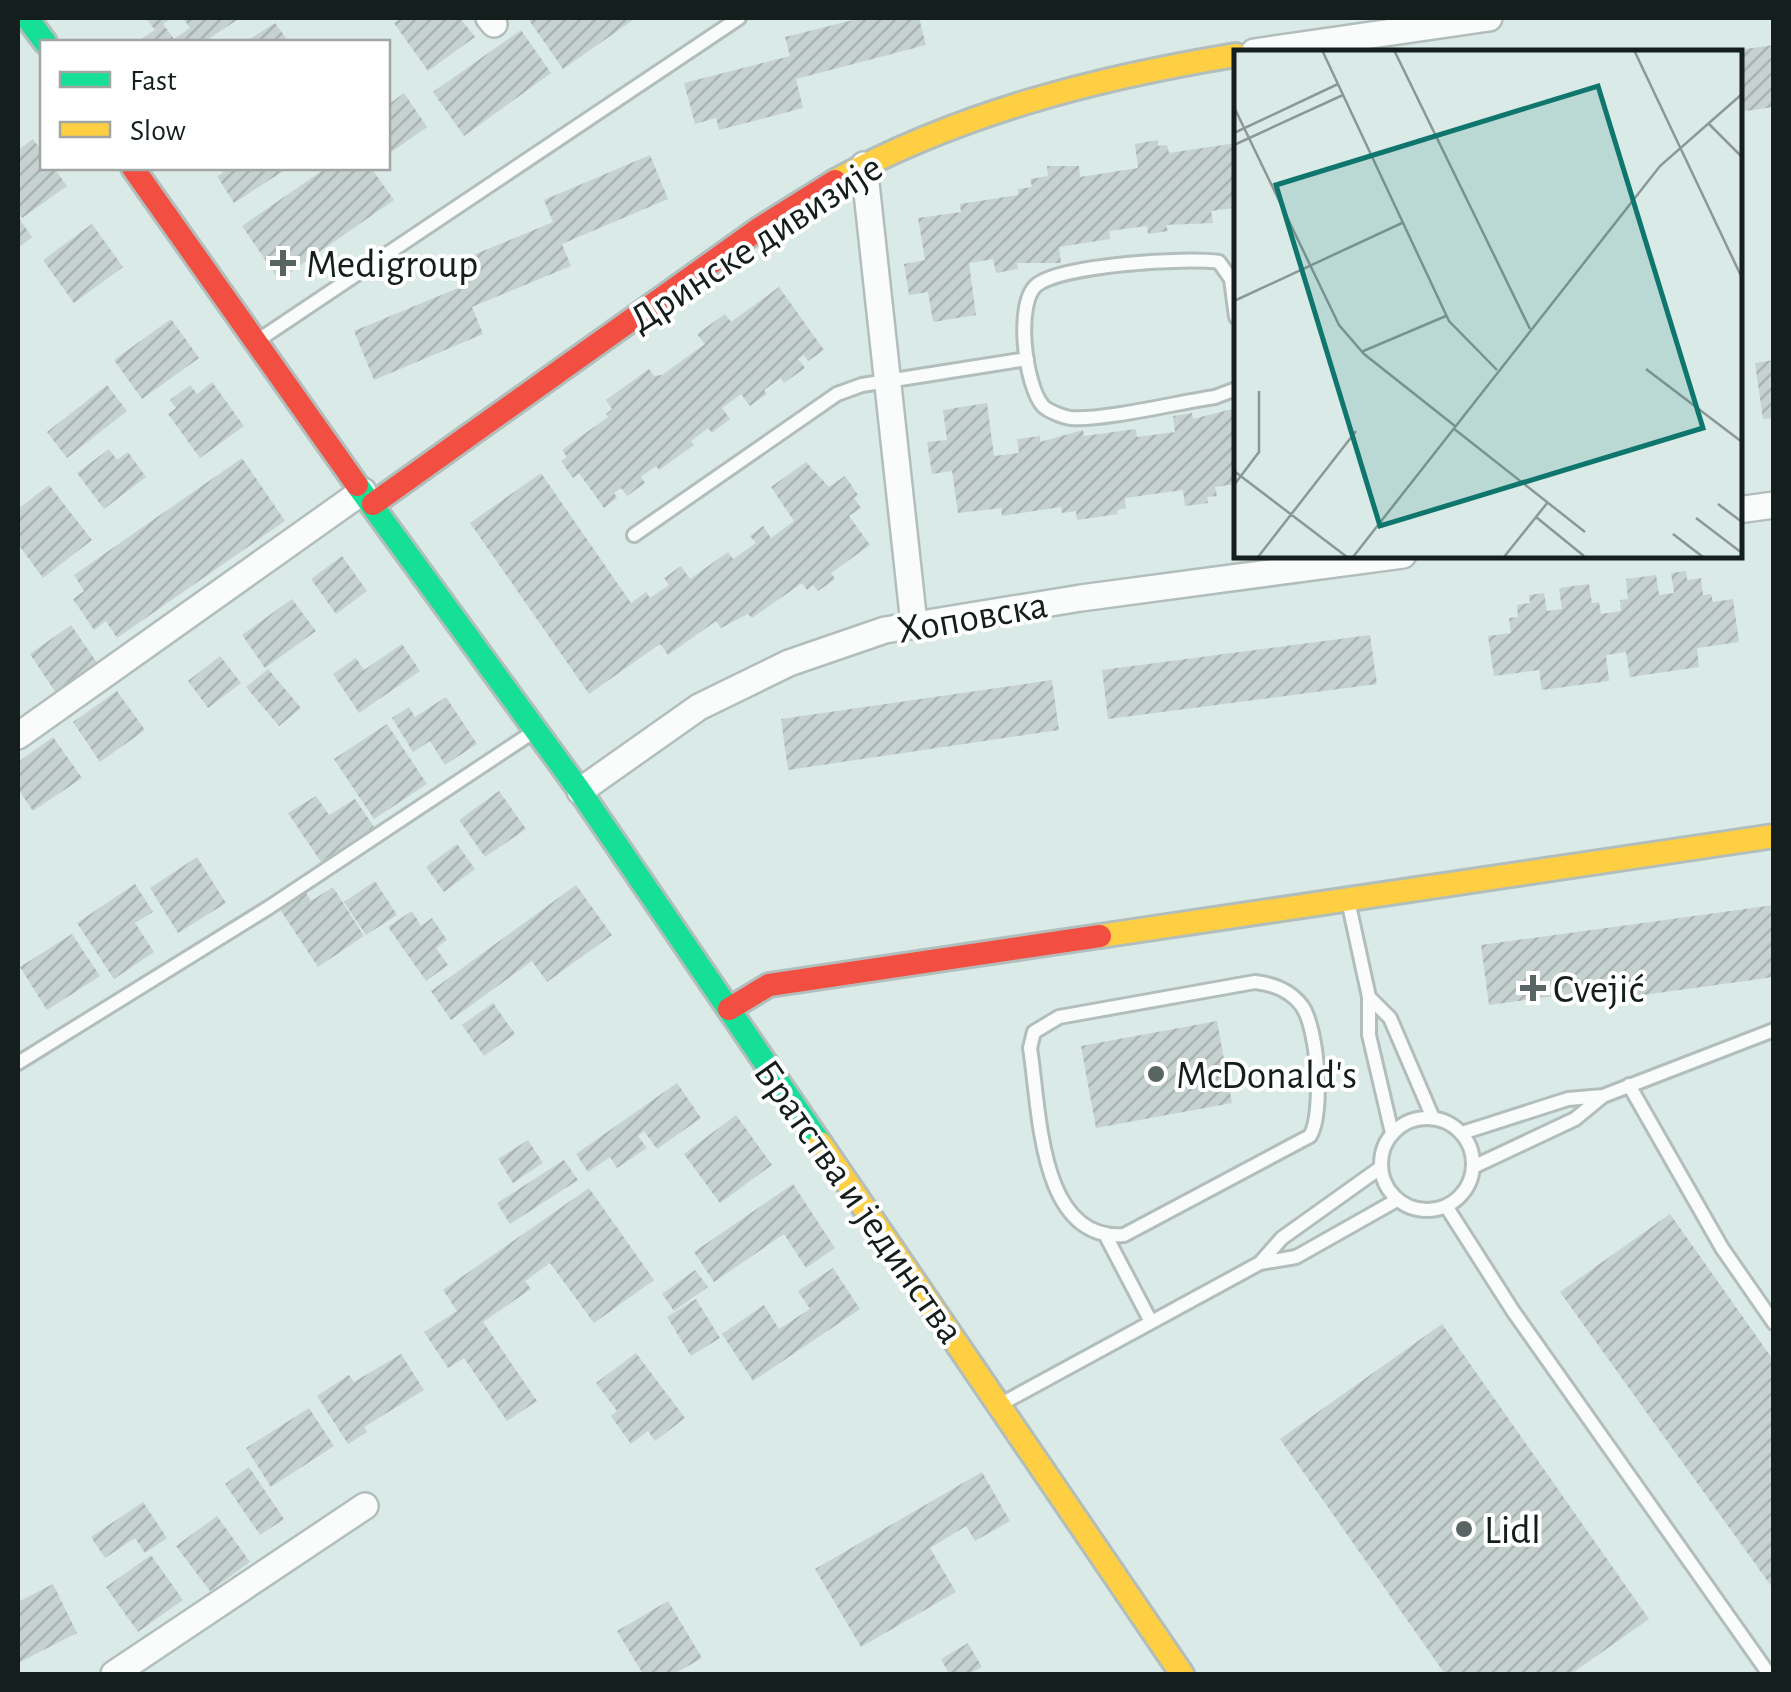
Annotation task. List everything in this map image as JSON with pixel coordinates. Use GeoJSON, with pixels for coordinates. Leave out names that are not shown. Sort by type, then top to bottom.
{"type":"FeatureCollection","features":[{"type":"Feature","properties":{"kind":"street"},"geometry":{"type":"LineString","coordinates":[[27,18],[43,40]]}},
{"type":"Feature","properties":{"kind":"street"},"geometry":{"type":"LineString","coordinates":[[1266,50],[1488,18]]}},
{"type":"Feature","properties":{"kind":"street","name":"Дринске дивизије"},"geometry":{"type":"LineString","coordinates":[[368,498],[724,255],[864,165],[958,122],[1023,100],[1095,80],[1234,55]]}},
{"type":"Feature","properties":{"kind":"street"},"geometry":{"type":"LineString","coordinates":[[864,165],[914,624]]}},
{"type":"Feature","properties":{"kind":"street","name":"Братства и јединства"},"geometry":{"type":"LineString","coordinates":[[134,170],[580,791],[1182,1674]]}},
{"type":"Feature","properties":{"kind":"street"},"geometry":{"type":"LineString","coordinates":[[18,736],[368,498]]}},
{"type":"Feature","properties":{"kind":"street"},"geometry":{"type":"LineString","coordinates":[[1741,510],[1774,505]]}},
{"type":"Feature","properties":{"kind":"street","name":"Хоповска"},"geometry":{"type":"LineString","coordinates":[[580,791],[699,708],[789,664],[914,624],[1382,558]]}},
{"type":"Feature","properties":{"kind":"street"},"geometry":{"type":"LineString","coordinates":[[728,1010],[769,985],[1774,836]]}},
{"type":"Feature","properties":{"kind":"street"},"geometry":{"type":"LineString","coordinates":[[114,1674],[364,1506]]}},
{"type":"Feature","properties":{"kind":"lane"},"geometry":{"type":"LineString","coordinates":[[256,342],[739,18]]}},
{"type":"Feature","properties":{"kind":"lane"},"geometry":{"type":"LineString","coordinates":[[1234,298],[1232,279],[1219,262],[1192,258],[1058,274],[1035,285],[1023,306],[1035,393],[1045,409],[1070,418],[1215,397],[1234,390]]}},
{"type":"Feature","properties":{"kind":"lane"},"geometry":{"type":"LineString","coordinates":[[634,535],[822,403],[862,384],[1028,358]]}},
{"type":"Feature","properties":{"kind":"lane"},"geometry":{"type":"LineString","coordinates":[[18,1063],[268,908],[534,730]]}},
{"type":"Feature","properties":{"kind":"lane"},"geometry":{"type":"LineString","coordinates":[[1260,1263],[1282,1238],[1380,1168],[1392,1133],[1370,1035],[1368,997],[1348,898]]}},
{"type":"Feature","properties":{"kind":"lane"},"geometry":{"type":"LineString","coordinates":[[1106,1236],[1136,1229],[1310,1136],[1317,1125],[1319,1104],[1310,1025],[1300,1004],[1289,993],[1255,982],[1059,1017],[1034,1032],[1030,1048],[1054,1188],[1074,1220],[1106,1236],[1150,1320]]}},
{"type":"Feature","properties":{"kind":"lane"},"geometry":{"type":"LineString","coordinates":[[1368,997],[1390,1018],[1433,1118]]}},
{"type":"Feature","properties":{"kind":"lane"},"geometry":{"type":"LineString","coordinates":[[1473,1167],[1575,1119],[1603,1096],[1774,1030]]}},
{"type":"Feature","properties":{"kind":"lane"},"geometry":{"type":"LineString","coordinates":[[1629,1085],[1722,1248],[1774,1323]]}},
{"type":"Feature","properties":{"kind":"lane"},"geometry":{"type":"LineString","coordinates":[[1462,1133],[1568,1099],[1603,1096]]}},
{"type":"Feature","properties":{"kind":"lane"},"geometry":{"type":"LineString","coordinates":[[1380,1168],[1398,1200],[1421,1210],[1446,1206],[1466,1190],[1473,1167],[1462,1133],[1433,1118],[1410,1120],[1392,1133]]}},
{"type":"Feature","properties":{"kind":"lane"},"geometry":{"type":"LineString","coordinates":[[999,1406],[1260,1263],[1296,1257],[1398,1200]]}},
{"type":"Feature","properties":{"kind":"lane"},"geometry":{"type":"LineString","coordinates":[[1446,1206],[1513,1311],[1769,1674]]}},
{"type":"Feature","properties":{"kind":"building"},"geometry":{"type":"Polygon","coordinates":[[[146,18],[172,18],[163,24],[174,39],[190,28],[183,18],[240,18],[207,40],[140,40],[155,30],[146,18]]]}},
{"type":"Feature","properties":{"kind":"building"},"geometry":{"type":"Polygon","coordinates":[[[402,18],[460,18],[475,37],[428,71],[394,23],[402,18]]]}},
{"type":"Feature","properties":{"kind":"building"},"geometry":{"type":"Polygon","coordinates":[[[636,18],[563,69],[529,20],[636,18]]]}},
{"type":"Feature","properties":{"kind":"building"},"geometry":{"type":"Polygon","coordinates":[[[861,18],[919,18],[926,45],[796,79],[803,108],[719,130],[716,118],[695,124],[684,83],[790,56],[785,37],[861,18]]]}},
{"type":"Feature","properties":{"kind":"building"},"geometry":{"type":"Polygon","coordinates":[[[275,23],[288,40],[248,40],[275,23]]]}},
{"type":"Feature","properties":{"kind":"building"},"geometry":{"type":"Polygon","coordinates":[[[521,30],[551,73],[464,136],[433,92],[521,30]]]}},
{"type":"Feature","properties":{"kind":"building"},"geometry":{"type":"Polygon","coordinates":[[[1774,45],[1774,107],[1741,112],[1738,50],[1774,45]]]}},
{"type":"Feature","properties":{"kind":"building"},"geometry":{"type":"Polygon","coordinates":[[[404,93],[427,127],[390,153],[390,104],[404,93]]]}},
{"type":"Feature","properties":{"kind":"building"},"geometry":{"type":"Polygon","coordinates":[[[33,139],[40,149],[40,170],[55,170],[67,186],[22,218],[18,212],[18,150],[33,139]]]}},
{"type":"Feature","properties":{"kind":"building"},"geometry":{"type":"Polygon","coordinates":[[[1158,140],[1158,146],[1167,145],[1169,153],[1234,143],[1234,210],[1211,211],[1213,223],[1166,225],[1168,231],[1148,234],[1147,226],[1109,231],[1110,239],[1059,247],[1061,263],[1017,263],[1018,269],[996,273],[993,259],[969,263],[976,315],[933,322],[928,292],[909,295],[904,264],[925,260],[918,218],[961,212],[960,204],[1018,195],[1018,189],[1032,187],[1030,179],[1048,176],[1047,166],[1079,166],[1080,177],[1138,168],[1135,144],[1158,140]]]}},
{"type":"Feature","properties":{"kind":"building"},"geometry":{"type":"Polygon","coordinates":[[[650,155],[668,199],[562,244],[571,266],[472,307],[483,334],[374,380],[354,331],[463,286],[454,263],[553,222],[544,200],[650,155]]]}},
{"type":"Feature","properties":{"kind":"building"},"geometry":{"type":"Polygon","coordinates":[[[221,170],[285,170],[234,203],[217,176],[223,173],[221,170]]]}},
{"type":"Feature","properties":{"kind":"building"},"geometry":{"type":"Polygon","coordinates":[[[323,170],[372,170],[394,200],[279,280],[242,226],[323,170]]]}},
{"type":"Feature","properties":{"kind":"building"},"geometry":{"type":"Polygon","coordinates":[[[18,217],[32,237],[18,248],[18,217]]]}},
{"type":"Feature","properties":{"kind":"building"},"geometry":{"type":"Polygon","coordinates":[[[92,224],[123,267],[74,303],[43,260],[92,224]]]}},
{"type":"Feature","properties":{"kind":"building"},"geometry":{"type":"Polygon","coordinates":[[[779,287],[824,350],[808,361],[804,355],[798,359],[805,368],[784,383],[781,378],[750,406],[741,394],[722,408],[730,419],[712,433],[708,428],[691,441],[694,445],[659,470],[656,466],[641,477],[645,483],[627,496],[621,488],[614,493],[617,498],[604,508],[579,473],[573,478],[561,461],[567,457],[562,450],[608,417],[606,414],[612,409],[606,400],[649,369],[654,376],[662,375],[705,344],[697,334],[725,314],[731,322],[779,287]]]}},
{"type":"Feature","properties":{"kind":"building"},"geometry":{"type":"Polygon","coordinates":[[[171,319],[199,358],[142,399],[114,360],[171,319]]]}},
{"type":"Feature","properties":{"kind":"building"},"geometry":{"type":"Polygon","coordinates":[[[1774,360],[1774,418],[1763,419],[1755,363],[1774,360]]]}},
{"type":"Feature","properties":{"kind":"building"},"geometry":{"type":"Polygon","coordinates":[[[212,382],[244,426],[200,458],[168,414],[176,408],[170,400],[190,385],[197,394],[212,382]]]}},
{"type":"Feature","properties":{"kind":"building"},"geometry":{"type":"Polygon","coordinates":[[[107,385],[127,411],[67,458],[47,432],[107,385]]]}},
{"type":"Feature","properties":{"kind":"building"},"geometry":{"type":"Polygon","coordinates":[[[987,403],[994,456],[1019,453],[1017,439],[1040,436],[1040,442],[1083,430],[1084,436],[1136,429],[1137,437],[1175,432],[1173,416],[1192,413],[1193,419],[1234,409],[1234,484],[1215,487],[1217,496],[1207,497],[1208,503],[1185,506],[1183,490],[1125,498],[1126,508],[1117,510],[1118,514],[1077,520],[1076,511],[1062,513],[1061,507],[1002,516],[1001,508],[958,513],[952,471],[932,474],[927,442],[947,440],[943,410],[987,403]]]}},
{"type":"Feature","properties":{"kind":"building"},"geometry":{"type":"Polygon","coordinates":[[[109,449],[117,460],[128,452],[146,477],[104,509],[77,473],[109,449]]]}},
{"type":"Feature","properties":{"kind":"building"},"geometry":{"type":"Polygon","coordinates":[[[242,458],[285,521],[117,638],[106,621],[94,630],[73,599],[84,591],[74,575],[242,458]]]}},
{"type":"Feature","properties":{"kind":"building"},"geometry":{"type":"Polygon","coordinates":[[[806,462],[829,487],[845,476],[858,495],[854,498],[861,508],[849,516],[870,545],[831,573],[835,579],[818,591],[813,585],[807,590],[802,583],[752,618],[748,614],[721,628],[716,621],[668,655],[660,644],[589,694],[470,523],[541,473],[631,603],[646,592],[650,598],[669,585],[664,578],[681,566],[690,579],[728,552],[733,559],[756,543],[750,536],[763,526],[771,538],[794,521],[771,487],[806,462]]]}},
{"type":"Feature","properties":{"kind":"building"},"geometry":{"type":"Polygon","coordinates":[[[49,485],[92,540],[43,578],[18,544],[18,509],[49,485]]]}},
{"type":"Feature","properties":{"kind":"building"},"geometry":{"type":"Polygon","coordinates":[[[342,556],[367,591],[336,614],[311,579],[342,556]]]}},
{"type":"Feature","properties":{"kind":"building"},"geometry":{"type":"Polygon","coordinates":[[[1686,571],[1687,580],[1701,578],[1703,595],[1711,594],[1713,602],[1733,599],[1739,642],[1697,648],[1699,667],[1630,677],[1626,652],[1606,655],[1609,681],[1542,690],[1539,670],[1494,676],[1488,636],[1511,633],[1509,618],[1518,617],[1517,605],[1530,603],[1529,595],[1544,593],[1547,611],[1562,609],[1559,588],[1589,584],[1592,603],[1599,602],[1601,614],[1621,611],[1620,600],[1628,599],[1626,579],[1656,575],[1659,595],[1674,593],[1671,573],[1686,571]]]}},
{"type":"Feature","properties":{"kind":"building"},"geometry":{"type":"Polygon","coordinates":[[[292,599],[316,631],[265,668],[242,635],[292,599]]]}},
{"type":"Feature","properties":{"kind":"building"},"geometry":{"type":"Polygon","coordinates":[[[71,625],[98,664],[56,693],[30,654],[71,625]]]}},
{"type":"Feature","properties":{"kind":"building"},"geometry":{"type":"Polygon","coordinates":[[[1370,635],[1377,684],[1108,719],[1102,670],[1370,635]]]}},
{"type":"Feature","properties":{"kind":"building"},"geometry":{"type":"Polygon","coordinates":[[[402,644],[420,671],[359,713],[333,674],[356,658],[364,670],[402,644]]]}},
{"type":"Feature","properties":{"kind":"building"},"geometry":{"type":"Polygon","coordinates":[[[220,656],[241,683],[208,708],[188,681],[220,656]]]}},
{"type":"Feature","properties":{"kind":"building"},"geometry":{"type":"Polygon","coordinates":[[[268,669],[301,708],[279,726],[246,687],[268,669]]]}},
{"type":"Feature","properties":{"kind":"building"},"geometry":{"type":"Polygon","coordinates":[[[1052,680],[1059,730],[788,770],[781,719],[1052,680]]]}},
{"type":"Feature","properties":{"kind":"building"},"geometry":{"type":"Polygon","coordinates":[[[117,691],[145,730],[100,762],[73,722],[117,691]]]}},
{"type":"Feature","properties":{"kind":"building"},"geometry":{"type":"Polygon","coordinates":[[[446,697],[477,744],[445,765],[430,741],[413,752],[392,718],[409,707],[415,717],[446,697]]]}},
{"type":"Feature","properties":{"kind":"building"},"geometry":{"type":"Polygon","coordinates":[[[387,724],[427,784],[374,819],[334,759],[387,724]]]}},
{"type":"Feature","properties":{"kind":"building"},"geometry":{"type":"Polygon","coordinates":[[[53,737],[82,778],[33,811],[18,789],[18,762],[53,737]]]}},
{"type":"Feature","properties":{"kind":"building"},"geometry":{"type":"Polygon","coordinates":[[[499,791],[526,829],[485,857],[459,820],[499,791]]]}},
{"type":"Feature","properties":{"kind":"building"},"geometry":{"type":"Polygon","coordinates":[[[316,796],[329,815],[355,799],[374,827],[321,862],[288,813],[316,796]]]}},
{"type":"Feature","properties":{"kind":"building"},"geometry":{"type":"Polygon","coordinates":[[[457,844],[475,869],[444,892],[426,867],[457,844]]]}},
{"type":"Feature","properties":{"kind":"building"},"geometry":{"type":"Polygon","coordinates":[[[197,857],[226,903],[178,933],[150,888],[197,857]]]}},
{"type":"Feature","properties":{"kind":"building"},"geometry":{"type":"Polygon","coordinates":[[[375,881],[397,915],[366,935],[344,902],[375,881]]]}},
{"type":"Feature","properties":{"kind":"building"},"geometry":{"type":"Polygon","coordinates":[[[135,884],[153,912],[135,923],[154,952],[114,979],[77,923],[135,884]]]}},
{"type":"Feature","properties":{"kind":"building"},"geometry":{"type":"Polygon","coordinates":[[[576,885],[612,935],[547,982],[532,961],[451,1020],[431,991],[576,885]]]}},
{"type":"Feature","properties":{"kind":"building"},"geometry":{"type":"Polygon","coordinates":[[[333,887],[364,936],[318,967],[279,908],[305,891],[311,901],[333,887]]]}},
{"type":"Feature","properties":{"kind":"building"},"geometry":{"type":"Polygon","coordinates":[[[1774,905],[1774,977],[1578,1004],[1577,993],[1489,1005],[1481,945],[1774,905]]]}},
{"type":"Feature","properties":{"kind":"building"},"geometry":{"type":"Polygon","coordinates":[[[412,911],[421,926],[432,918],[447,940],[436,948],[448,965],[426,981],[388,927],[412,911]]]}},
{"type":"Feature","properties":{"kind":"building"},"geometry":{"type":"Polygon","coordinates":[[[72,934],[100,976],[47,1010],[20,967],[72,934]]]}},
{"type":"Feature","properties":{"kind":"building"},"geometry":{"type":"Polygon","coordinates":[[[493,1003],[515,1034],[484,1056],[462,1025],[493,1003]]]}},
{"type":"Feature","properties":{"kind":"building","name":"McDonald's"},"geometry":{"type":"Polygon","coordinates":[[[1217,1021],[1232,1103],[1096,1128],[1081,1046],[1217,1021]]]}},
{"type":"Feature","properties":{"kind":"building"},"geometry":{"type":"Polygon","coordinates":[[[677,1083],[701,1118],[657,1149],[644,1131],[638,1136],[647,1148],[617,1168],[610,1157],[588,1172],[576,1154],[677,1083]]]}},
{"type":"Feature","properties":{"kind":"building"},"geometry":{"type":"Polygon","coordinates":[[[736,1115],[772,1165],[720,1203],[684,1154],[736,1115]]]}},
{"type":"Feature","properties":{"kind":"building"},"geometry":{"type":"Polygon","coordinates":[[[528,1140],[543,1163],[513,1183],[498,1159],[528,1140]]]}},
{"type":"Feature","properties":{"kind":"building"},"geometry":{"type":"Polygon","coordinates":[[[564,1160],[578,1180],[510,1224],[497,1203],[564,1160]]]}},
{"type":"Feature","properties":{"kind":"building"},"geometry":{"type":"Polygon","coordinates":[[[793,1184],[835,1248],[806,1268],[784,1234],[714,1282],[694,1252],[793,1184]]]}},
{"type":"Feature","properties":{"kind":"building"},"geometry":{"type":"Polygon","coordinates":[[[589,1188],[654,1280],[594,1323],[550,1263],[525,1281],[531,1289],[483,1322],[537,1401],[507,1421],[464,1358],[448,1368],[424,1332],[457,1311],[443,1290],[589,1188]]]}},
{"type":"Feature","properties":{"kind":"building"},"geometry":{"type":"Polygon","coordinates":[[[1670,1214],[1774,1361],[1774,1590],[1560,1292],[1670,1214]]]}},
{"type":"Feature","properties":{"kind":"building"},"geometry":{"type":"Polygon","coordinates":[[[833,1268],[860,1309],[753,1381],[722,1334],[764,1305],[779,1329],[810,1309],[798,1291],[833,1268]]]}},
{"type":"Feature","properties":{"kind":"building"},"geometry":{"type":"Polygon","coordinates":[[[695,1270],[708,1287],[674,1311],[662,1294],[695,1270]]]}},
{"type":"Feature","properties":{"kind":"building"},"geometry":{"type":"Polygon","coordinates":[[[696,1299],[720,1338],[691,1356],[667,1317],[696,1299]]]}},
{"type":"Feature","properties":{"kind":"building","name":"Lidl"},"geometry":{"type":"Polygon","coordinates":[[[1442,1324],[1649,1619],[1571,1674],[1445,1674],[1280,1439],[1442,1324]]]}},
{"type":"Feature","properties":{"kind":"building"},"geometry":{"type":"Polygon","coordinates":[[[636,1353],[685,1418],[655,1441],[648,1431],[631,1444],[611,1416],[617,1411],[596,1383],[636,1353]]]}},
{"type":"Feature","properties":{"kind":"building"},"geometry":{"type":"Polygon","coordinates":[[[401,1354],[424,1390],[364,1427],[367,1432],[348,1444],[317,1396],[349,1375],[354,1382],[401,1354]]]}},
{"type":"Feature","properties":{"kind":"building"},"geometry":{"type":"Polygon","coordinates":[[[309,1408],[334,1446],[271,1487],[246,1448],[309,1408]]]}},
{"type":"Feature","properties":{"kind":"building"},"geometry":{"type":"Polygon","coordinates":[[[249,1467],[284,1519],[260,1535],[225,1484],[249,1467]]]}},
{"type":"Feature","properties":{"kind":"building"},"geometry":{"type":"Polygon","coordinates":[[[982,1472],[1010,1521],[975,1541],[966,1526],[930,1548],[956,1592],[861,1647],[815,1569],[982,1472]]]}},
{"type":"Feature","properties":{"kind":"building"},"geometry":{"type":"Polygon","coordinates":[[[143,1502],[167,1538],[145,1553],[135,1538],[105,1558],[91,1537],[143,1502]]]}},
{"type":"Feature","properties":{"kind":"building"},"geometry":{"type":"Polygon","coordinates":[[[217,1516],[250,1562],[210,1591],[176,1546],[217,1516]]]}},
{"type":"Feature","properties":{"kind":"building"},"geometry":{"type":"Polygon","coordinates":[[[151,1555],[183,1600],[138,1632],[106,1587],[151,1555]]]}},
{"type":"Feature","properties":{"kind":"building"},"geometry":{"type":"Polygon","coordinates":[[[53,1584],[77,1633],[18,1663],[18,1602],[53,1584]]]}},
{"type":"Feature","properties":{"kind":"building"},"geometry":{"type":"Polygon","coordinates":[[[668,1601],[702,1658],[674,1674],[643,1674],[617,1631],[668,1601]]]}},
{"type":"Feature","properties":{"kind":"building"},"geometry":{"type":"Polygon","coordinates":[[[968,1643],[982,1667],[969,1674],[949,1674],[941,1659],[968,1643]]]}},
{"type":"Feature","properties":{"kind":"traffic: fast"},"geometry":{"type":"LineString","coordinates":[[27,18],[44,40]]}},
{"type":"Feature","properties":{"kind":"traffic: fast"},"geometry":{"type":"LineString","coordinates":[[357,485],[580,791],[820,1143]]}},
{"type":"Feature","properties":{"kind":"traffic: slow"},"geometry":{"type":"LineString","coordinates":[[835,181],[931,136],[1030,101],[1132,75],[1234,55]]}},
{"type":"Feature","properties":{"kind":"traffic: slow"},"geometry":{"type":"LineString","coordinates":[[1100,936],[1774,836]]}},
{"type":"Feature","properties":{"kind":"traffic: slow"},"geometry":{"type":"LineString","coordinates":[[820,1143],[1182,1674]]}},
{"type":"Feature","properties":{"kind":"traffic: jam"},"geometry":{"type":"LineString","coordinates":[[134,170],[357,485]]}},
{"type":"Feature","properties":{"kind":"traffic: jam"},"geometry":{"type":"LineString","coordinates":[[373,504],[760,228],[835,181]]}},
{"type":"Feature","properties":{"kind":"traffic: jam"},"geometry":{"type":"LineString","coordinates":[[729,1009],[769,985],[1100,936]]}},
{"type":"Feature","properties":{"kind":"place","name":"Medigroup"},"geometry":{"type":"Point","coordinates":[283,263]}},
{"type":"Feature","properties":{"kind":"place","name":"Cvejić"},"geometry":{"type":"Point","coordinates":[1533,988]}},
{"type":"Feature","properties":{"kind":"place","name":"McDonald's"},"geometry":{"type":"Point","coordinates":[1156,1074]}},
{"type":"Feature","properties":{"kind":"place","name":"Lidl"},"geometry":{"type":"Point","coordinates":[1464,1529]}}]}
